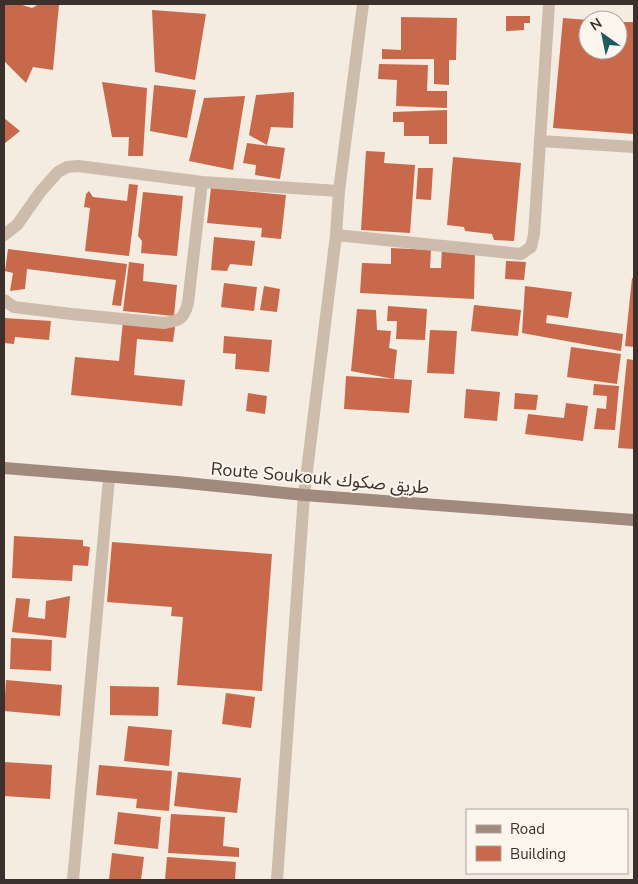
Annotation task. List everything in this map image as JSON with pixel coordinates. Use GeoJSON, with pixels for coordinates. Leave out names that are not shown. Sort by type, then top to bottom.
{"type":"FeatureCollection","features":[{"type":"Feature","properties":{"kind":"street"},"geometry":{"type":"LineString","coordinates":[[277,880],[304,495],[336,235],[339,191],[364,4]]}},
{"type":"Feature","properties":{"kind":"street"},"geometry":{"type":"LineString","coordinates":[[336,235],[521,254],[531,248],[534,234],[549,4]]}},
{"type":"Feature","properties":{"kind":"street"},"geometry":{"type":"LineString","coordinates":[[540,141],[634,147]]}},
{"type":"Feature","properties":{"kind":"street"},"geometry":{"type":"LineString","coordinates":[[4,235],[17,225],[58,172],[67,167],[78,166],[202,182],[339,191]]}},
{"type":"Feature","properties":{"kind":"street"},"geometry":{"type":"LineString","coordinates":[[4,300],[14,307],[164,323],[177,322],[185,314],[188,303],[202,182]]}},
{"type":"Feature","properties":{"kind":"street","name":"Route Soukouk طريق صكوك"},"geometry":{"type":"LineString","coordinates":[[4,468],[177,482],[304,495],[634,520]]}},
{"type":"Feature","properties":{"kind":"street"},"geometry":{"type":"LineString","coordinates":[[73,880],[109,478]]}},
{"type":"Feature","properties":{"kind":"building"},"geometry":{"type":"Polygon","coordinates":[[[4,4],[19,4],[32,8],[39,4],[59,4],[53,70],[33,67],[26,83],[4,61],[4,4]]]}},
{"type":"Feature","properties":{"kind":"building"},"geometry":{"type":"Polygon","coordinates":[[[152,10],[206,14],[195,80],[155,72],[152,10]]]}},
{"type":"Feature","properties":{"kind":"building"},"geometry":{"type":"Polygon","coordinates":[[[506,16],[530,16],[530,23],[524,23],[524,30],[506,31],[506,16]]]}},
{"type":"Feature","properties":{"kind":"building"},"geometry":{"type":"Polygon","coordinates":[[[401,17],[457,18],[456,60],[449,60],[449,85],[434,84],[434,59],[382,59],[382,49],[401,50],[401,17]]]}},
{"type":"Feature","properties":{"kind":"building"},"geometry":{"type":"Polygon","coordinates":[[[563,18],[578,19],[578,60],[628,60],[628,22],[634,22],[634,134],[553,128],[563,18]]]}},
{"type":"Feature","properties":{"kind":"building"},"geometry":{"type":"Polygon","coordinates":[[[379,64],[428,65],[427,91],[447,91],[447,108],[396,106],[397,80],[378,79],[379,64]]]}},
{"type":"Feature","properties":{"kind":"building"},"geometry":{"type":"Polygon","coordinates":[[[102,82],[147,88],[143,156],[128,156],[129,137],[112,137],[102,82]]]}},
{"type":"Feature","properties":{"kind":"building"},"geometry":{"type":"Polygon","coordinates":[[[154,85],[196,90],[187,138],[150,131],[154,85]]]}},
{"type":"Feature","properties":{"kind":"building"},"geometry":{"type":"Polygon","coordinates":[[[294,92],[293,128],[271,127],[267,145],[249,135],[256,95],[294,92]]]}},
{"type":"Feature","properties":{"kind":"building"},"geometry":{"type":"Polygon","coordinates":[[[245,96],[233,170],[189,161],[204,98],[245,96]]]}},
{"type":"Feature","properties":{"kind":"building"},"geometry":{"type":"Polygon","coordinates":[[[447,110],[447,144],[429,144],[429,136],[404,136],[404,122],[393,122],[393,112],[447,110]]]}},
{"type":"Feature","properties":{"kind":"building"},"geometry":{"type":"Polygon","coordinates":[[[4,118],[20,131],[4,144],[4,118]]]}},
{"type":"Feature","properties":{"kind":"building"},"geometry":{"type":"Polygon","coordinates":[[[247,143],[285,148],[280,179],[255,175],[256,165],[243,163],[247,143]]]}},
{"type":"Feature","properties":{"kind":"building"},"geometry":{"type":"Polygon","coordinates":[[[366,151],[385,152],[384,163],[415,165],[410,233],[361,230],[366,151]]]}},
{"type":"Feature","properties":{"kind":"building"},"geometry":{"type":"Polygon","coordinates":[[[453,157],[521,163],[514,241],[494,240],[492,234],[465,231],[464,227],[447,225],[453,157]]]}},
{"type":"Feature","properties":{"kind":"building"},"geometry":{"type":"Polygon","coordinates":[[[418,168],[433,168],[431,200],[416,199],[418,168]]]}},
{"type":"Feature","properties":{"kind":"building"},"geometry":{"type":"Polygon","coordinates":[[[129,184],[138,185],[129,256],[85,251],[90,208],[84,207],[86,194],[89,191],[93,197],[127,201],[129,184]]]}},
{"type":"Feature","properties":{"kind":"building"},"geometry":{"type":"Polygon","coordinates":[[[211,188],[286,195],[281,239],[261,237],[262,228],[207,223],[211,188]]]}},
{"type":"Feature","properties":{"kind":"building"},"geometry":{"type":"Polygon","coordinates":[[[143,192],[183,196],[177,256],[141,253],[142,241],[138,236],[143,192]]]}},
{"type":"Feature","properties":{"kind":"building"},"geometry":{"type":"Polygon","coordinates":[[[214,237],[255,241],[252,266],[230,264],[227,271],[211,270],[214,237]]]}},
{"type":"Feature","properties":{"kind":"building"},"geometry":{"type":"Polygon","coordinates":[[[391,248],[431,250],[430,268],[441,268],[442,248],[475,253],[474,299],[360,293],[362,263],[391,264],[391,248]]]}},
{"type":"Feature","properties":{"kind":"building"},"geometry":{"type":"Polygon","coordinates":[[[8,249],[127,264],[121,306],[112,305],[116,280],[27,269],[25,289],[10,291],[13,273],[5,271],[8,249]]]}},
{"type":"Feature","properties":{"kind":"building"},"geometry":{"type":"Polygon","coordinates":[[[506,261],[526,262],[524,280],[505,279],[506,261]]]}},
{"type":"Feature","properties":{"kind":"building"},"geometry":{"type":"Polygon","coordinates":[[[129,262],[144,264],[143,281],[177,285],[174,316],[123,311],[129,262]]]}},
{"type":"Feature","properties":{"kind":"building"},"geometry":{"type":"Polygon","coordinates":[[[632,278],[634,278],[634,347],[625,346],[632,278]]]}},
{"type":"Feature","properties":{"kind":"building"},"geometry":{"type":"Polygon","coordinates":[[[224,283],[257,287],[254,311],[221,307],[224,283]]]}},
{"type":"Feature","properties":{"kind":"building"},"geometry":{"type":"Polygon","coordinates":[[[264,286],[280,289],[277,312],[260,310],[264,286]]]}},
{"type":"Feature","properties":{"kind":"building"},"geometry":{"type":"Polygon","coordinates":[[[525,286],[572,292],[568,318],[547,315],[546,323],[623,334],[621,351],[522,333],[525,286]]]}},
{"type":"Feature","properties":{"kind":"building"},"geometry":{"type":"Polygon","coordinates":[[[474,305],[521,310],[518,336],[471,331],[474,305]]]}},
{"type":"Feature","properties":{"kind":"building"},"geometry":{"type":"Polygon","coordinates":[[[388,306],[427,309],[425,340],[396,339],[397,321],[387,321],[388,306]]]}},
{"type":"Feature","properties":{"kind":"building"},"geometry":{"type":"Polygon","coordinates":[[[357,309],[376,310],[377,330],[391,331],[389,348],[397,350],[394,379],[351,371],[357,309]]]}},
{"type":"Feature","properties":{"kind":"building"},"geometry":{"type":"Polygon","coordinates":[[[4,318],[51,321],[49,340],[15,337],[14,344],[4,343],[4,318]]]}},
{"type":"Feature","properties":{"kind":"building"},"geometry":{"type":"Polygon","coordinates":[[[123,321],[175,327],[173,342],[137,339],[134,375],[185,380],[182,406],[71,395],[75,357],[119,361],[123,321]]]}},
{"type":"Feature","properties":{"kind":"building"},"geometry":{"type":"Polygon","coordinates":[[[430,330],[457,331],[454,374],[427,373],[430,330]]]}},
{"type":"Feature","properties":{"kind":"building"},"geometry":{"type":"Polygon","coordinates":[[[224,336],[272,340],[269,372],[235,369],[236,354],[223,353],[224,336]]]}},
{"type":"Feature","properties":{"kind":"building"},"geometry":{"type":"Polygon","coordinates":[[[571,347],[621,354],[617,384],[567,377],[571,347]]]}},
{"type":"Feature","properties":{"kind":"building"},"geometry":{"type":"Polygon","coordinates":[[[627,359],[634,360],[634,449],[618,448],[627,359]]]}},
{"type":"Feature","properties":{"kind":"building"},"geometry":{"type":"Polygon","coordinates":[[[346,376],[412,380],[409,413],[344,409],[346,376]]]}},
{"type":"Feature","properties":{"kind":"building"},"geometry":{"type":"Polygon","coordinates":[[[594,384],[619,386],[615,430],[594,429],[597,408],[606,409],[607,396],[593,395],[594,384]]]}},
{"type":"Feature","properties":{"kind":"building"},"geometry":{"type":"Polygon","coordinates":[[[466,389],[500,392],[497,421],[464,418],[466,389]]]}},
{"type":"Feature","properties":{"kind":"building"},"geometry":{"type":"Polygon","coordinates":[[[248,393],[267,396],[265,414],[246,411],[248,393]]]}},
{"type":"Feature","properties":{"kind":"building"},"geometry":{"type":"Polygon","coordinates":[[[515,393],[538,395],[536,410],[514,409],[515,393]]]}},
{"type":"Feature","properties":{"kind":"building"},"geometry":{"type":"Polygon","coordinates":[[[566,403],[588,406],[583,441],[525,434],[528,414],[564,418],[566,403]]]}},
{"type":"Feature","properties":{"kind":"building"},"geometry":{"type":"Polygon","coordinates":[[[14,536],[83,540],[83,546],[90,547],[88,566],[73,565],[72,581],[12,578],[14,536]]]}},
{"type":"Feature","properties":{"kind":"building"},"geometry":{"type":"Polygon","coordinates":[[[112,542],[272,554],[262,691],[177,685],[183,617],[171,616],[172,607],[107,602],[112,542]]]}},
{"type":"Feature","properties":{"kind":"building"},"geometry":{"type":"Polygon","coordinates":[[[70,596],[66,638],[12,632],[16,598],[30,599],[28,617],[45,619],[46,601],[70,596]]]}},
{"type":"Feature","properties":{"kind":"building"},"geometry":{"type":"Polygon","coordinates":[[[11,638],[52,640],[51,671],[10,669],[11,638]]]}},
{"type":"Feature","properties":{"kind":"building"},"geometry":{"type":"Polygon","coordinates":[[[6,680],[62,685],[60,716],[4,711],[6,680]]]}},
{"type":"Feature","properties":{"kind":"building"},"geometry":{"type":"Polygon","coordinates":[[[110,686],[159,687],[158,716],[110,715],[110,686]]]}},
{"type":"Feature","properties":{"kind":"building"},"geometry":{"type":"Polygon","coordinates":[[[226,693],[255,697],[251,728],[222,724],[226,693]]]}},
{"type":"Feature","properties":{"kind":"building"},"geometry":{"type":"Polygon","coordinates":[[[128,726],[172,730],[169,766],[124,761],[128,726]]]}},
{"type":"Feature","properties":{"kind":"building"},"geometry":{"type":"Polygon","coordinates":[[[4,762],[52,765],[50,799],[4,796],[4,762]]]}},
{"type":"Feature","properties":{"kind":"building"},"geometry":{"type":"Polygon","coordinates":[[[99,765],[172,771],[169,811],[136,808],[137,799],[96,795],[99,765]]]}},
{"type":"Feature","properties":{"kind":"building"},"geometry":{"type":"Polygon","coordinates":[[[178,772],[241,778],[237,813],[174,806],[178,772]]]}},
{"type":"Feature","properties":{"kind":"building"},"geometry":{"type":"Polygon","coordinates":[[[118,812],[161,817],[158,849],[114,844],[118,812]]]}},
{"type":"Feature","properties":{"kind":"building"},"geometry":{"type":"Polygon","coordinates":[[[171,814],[225,817],[223,846],[239,848],[239,857],[168,853],[171,814]]]}},
{"type":"Feature","properties":{"kind":"building"},"geometry":{"type":"Polygon","coordinates":[[[112,853],[144,857],[141,880],[109,880],[112,853]]]}},
{"type":"Feature","properties":{"kind":"building"},"geometry":{"type":"Polygon","coordinates":[[[167,857],[236,862],[235,880],[165,880],[167,857]]]}}]}
